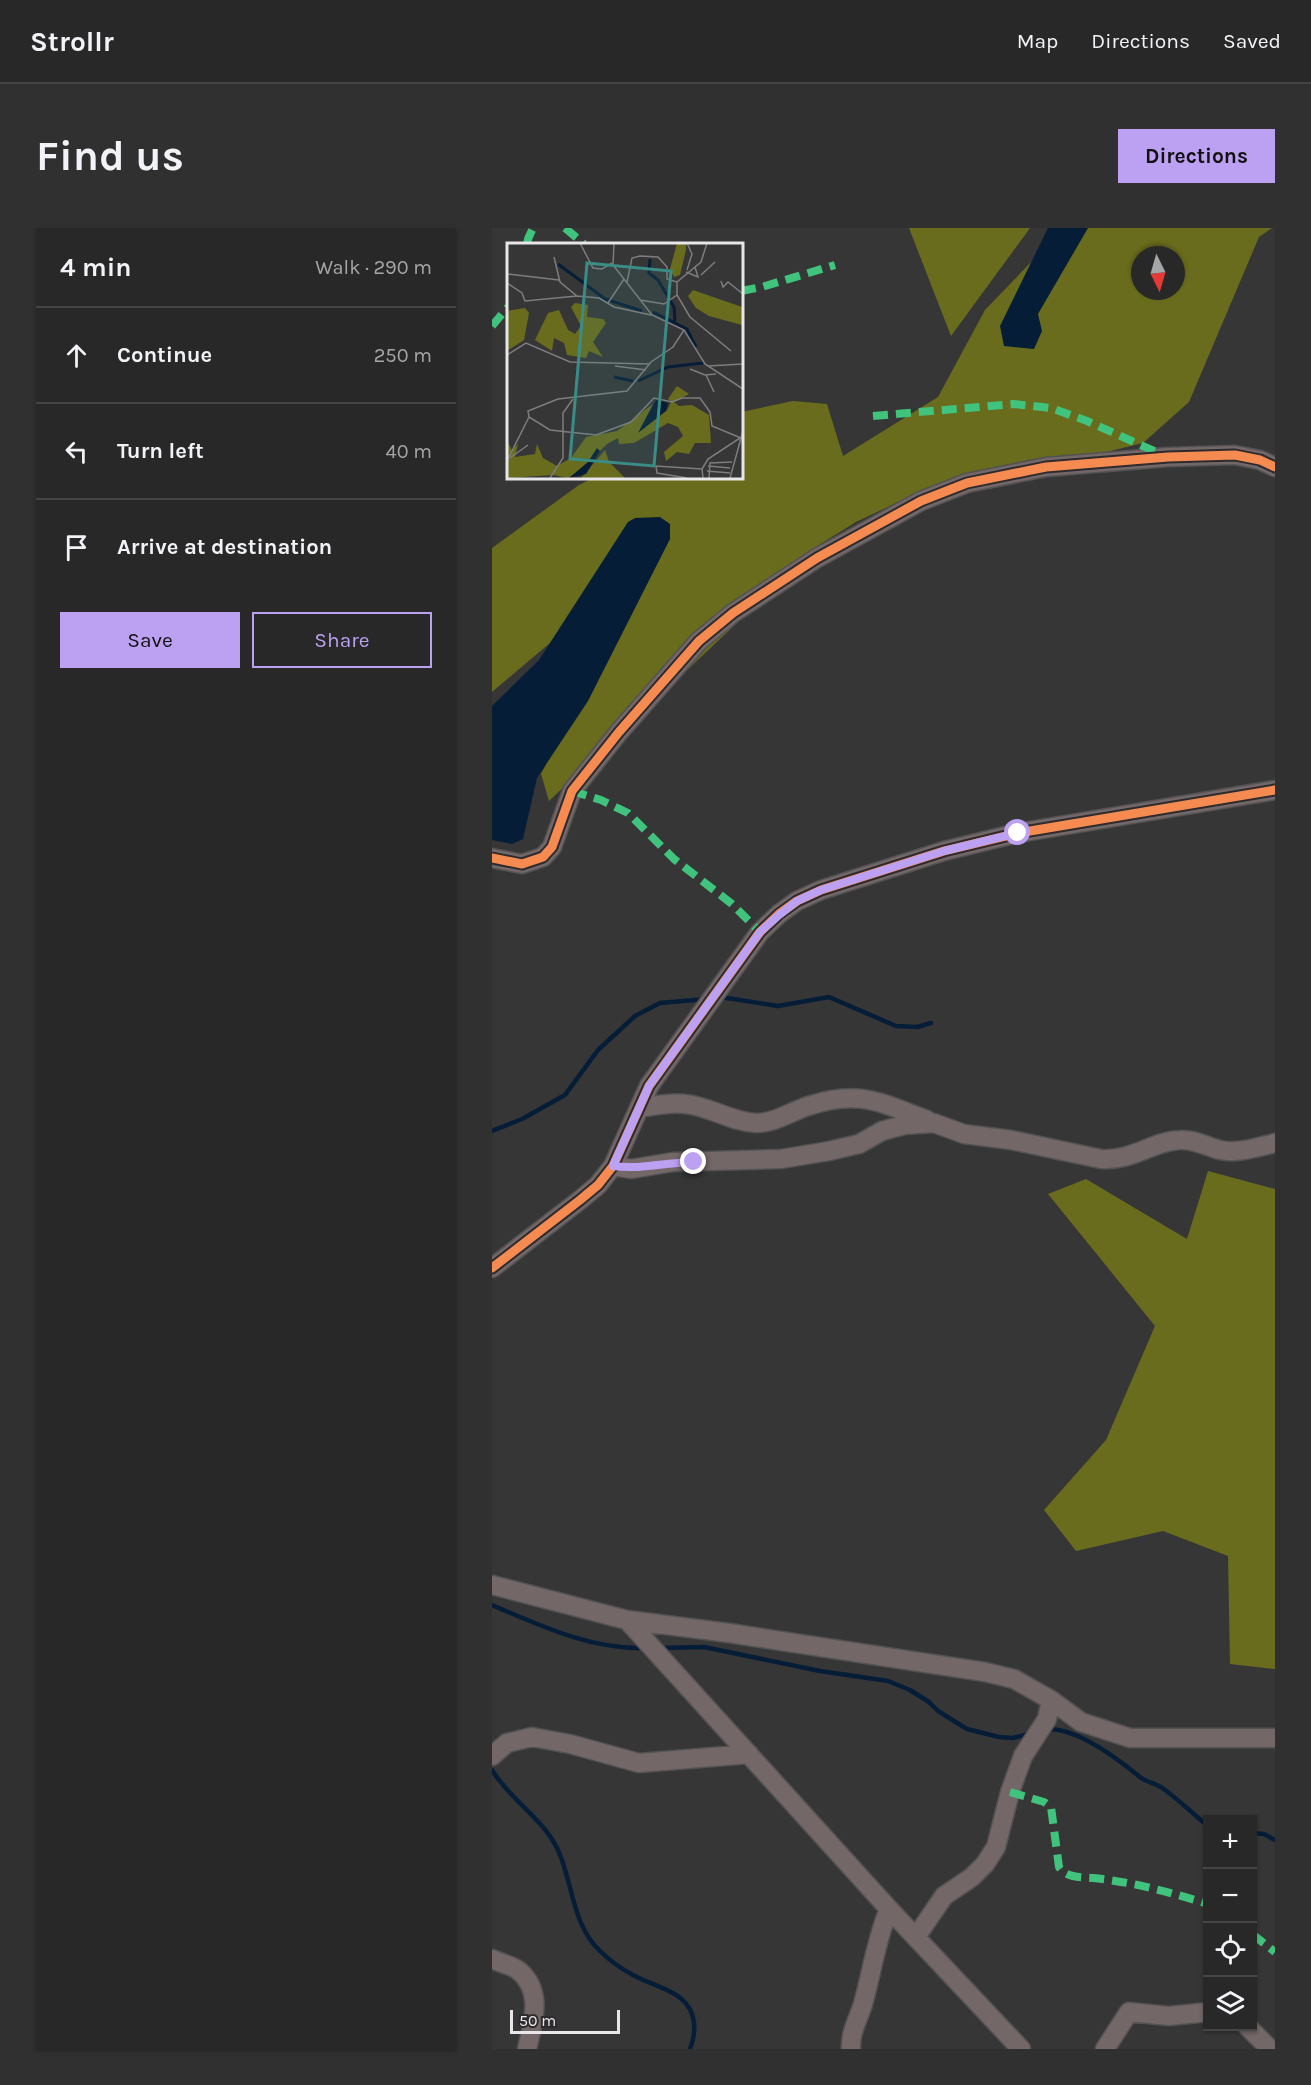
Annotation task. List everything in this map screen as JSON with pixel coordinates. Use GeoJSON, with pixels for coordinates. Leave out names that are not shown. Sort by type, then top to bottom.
{"type":"FeatureCollection","features":[{"type":"Feature","properties":{"kind":"street"},"geometry":{"type":"LineString","coordinates":[[492,858],[522,864],[543,857],[552,847],[572,791],[619,732],[699,640],[733,614],[818,558],[921,501],[967,483],[1046,467],[1168,457],[1235,455],[1260,460],[1275,467]]}},
{"type":"Feature","properties":{"kind":"street"},"geometry":{"type":"LineString","coordinates":[[492,1268],[598,1185],[613,1166],[649,1086],[760,932],[797,901],[821,890],[944,851],[1018,833],[1269,789]]}},
{"type":"Feature","properties":{"kind":"street"},"geometry":{"type":"LineString","coordinates":[[639,1108],[686,1104],[743,1122],[763,1123],[776,1120],[806,1106],[832,1099],[853,1097],[870,1099],[964,1134],[1011,1140],[1115,1160],[1180,1140],[1194,1141],[1221,1150],[1232,1151],[1275,1143]]}},
{"type":"Feature","properties":{"kind":"street"},"geometry":{"type":"LineString","coordinates":[[613,1166],[631,1169],[673,1162],[782,1159],[859,1144],[882,1131],[904,1125],[934,1123]]}},
{"type":"Feature","properties":{"kind":"street"},"geometry":{"type":"LineString","coordinates":[[492,1585],[627,1620],[985,1672],[1014,1679],[1051,1700],[1081,1722],[1130,1738],[1275,1738]]}},
{"type":"Feature","properties":{"kind":"street"},"geometry":{"type":"LineString","coordinates":[[627,1620],[889,1909],[1021,2049]]}},
{"type":"Feature","properties":{"kind":"street"},"geometry":{"type":"LineString","coordinates":[[916,1936],[944,1896],[972,1877],[996,1848],[1010,1792],[1023,1756],[1047,1719],[1051,1700]]}},
{"type":"Feature","properties":{"kind":"street"},"geometry":{"type":"LineString","coordinates":[[492,1756],[507,1743],[532,1737],[570,1744],[639,1763],[749,1754]]}},
{"type":"Feature","properties":{"kind":"street"},"geometry":{"type":"LineString","coordinates":[[851,2049],[850,2038],[862,2005],[880,1931],[889,1909]]}},
{"type":"Feature","properties":{"kind":"street"},"geometry":{"type":"LineString","coordinates":[[492,1959],[518,1970],[533,1990],[536,2008],[527,2049]]}},
{"type":"Feature","properties":{"kind":"street"},"geometry":{"type":"LineString","coordinates":[[1105,2049],[1129,2012],[1168,2016],[1203,2012]]}},
{"type":"Feature","properties":{"kind":"street"},"geometry":{"type":"LineString","coordinates":[[1252,2031],[1270,2049]]}},
{"type":"Feature","properties":{"kind":"shaded area"},"geometry":{"type":"Polygon","coordinates":[[[909,228],[1030,228],[951,336],[909,228]]]}},
{"type":"Feature","properties":{"kind":"shaded area"},"geometry":{"type":"Polygon","coordinates":[[[1064,228],[1272,228],[1259,237],[1189,402],[1143,443],[894,504],[856,522],[819,545],[549,801],[541,774],[654,555],[492,692],[492,548],[579,485],[593,478],[742,478],[742,412],[793,401],[827,404],[843,456],[938,397],[985,310],[1064,228]]]}},
{"type":"Feature","properties":{"kind":"shaded area"},"geometry":{"type":"Polygon","coordinates":[[[1208,1171],[1275,1189],[1275,1669],[1230,1664],[1228,1556],[1163,1531],[1076,1551],[1044,1510],[1106,1440],[1155,1326],[1048,1194],[1086,1179],[1187,1239],[1208,1171]]]}},
{"type":"Feature","properties":{"kind":"water"},"geometry":{"type":"Polygon","coordinates":[[[1048,228],[1088,228],[1038,314],[1042,331],[1034,349],[1004,346],[1000,326],[1048,228]]]}},
{"type":"Feature","properties":{"kind":"water"},"geometry":{"type":"Polygon","coordinates":[[[660,517],[670,524],[670,539],[588,701],[537,778],[523,839],[512,844],[492,840],[492,706],[539,660],[628,522],[635,518],[660,517]]]}},
{"type":"Feature","properties":{"kind":"waterway"},"geometry":{"type":"LineString","coordinates":[[720,997],[778,1006],[829,997],[896,1026],[917,1027],[931,1023]]}},
{"type":"Feature","properties":{"kind":"waterway"},"geometry":{"type":"LineString","coordinates":[[492,1131],[522,1119],[565,1095],[598,1050],[635,1016],[660,1003],[706,999]]}},
{"type":"Feature","properties":{"kind":"waterway"},"geometry":{"type":"LineString","coordinates":[[492,1605],[586,1641],[626,1648],[646,1648]]}},
{"type":"Feature","properties":{"kind":"waterway"},"geometry":{"type":"LineString","coordinates":[[660,1648],[704,1647],[820,1671],[888,1681],[910,1690],[967,1729],[1013,1738],[1032,1733]]}},
{"type":"Feature","properties":{"kind":"waterway"},"geometry":{"type":"LineString","coordinates":[[1046,1729],[1070,1733],[1096,1745],[1142,1779],[1161,1787],[1203,1822]]}},
{"type":"Feature","properties":{"kind":"waterway"},"geometry":{"type":"LineString","coordinates":[[492,1770],[499,1781],[552,1839],[563,1863],[578,1916],[591,1941],[620,1967],[671,1992],[686,2004],[694,2023],[694,2036],[690,2049]]}},
{"type":"Feature","properties":{"kind":"waterway"},"geometry":{"type":"LineString","coordinates":[[1257,1833],[1264,1834],[1275,1840]]}},
{"type":"Feature","properties":{"kind":"marked path"},"geometry":{"type":"LineString","coordinates":[[527,243],[533,228]]}},
{"type":"Feature","properties":{"kind":"marked path"},"geometry":{"type":"LineString","coordinates":[[565,228],[583,243]]}},
{"type":"Feature","properties":{"kind":"marked path"},"geometry":{"type":"LineString","coordinates":[[742,291],[835,265]]}},
{"type":"Feature","properties":{"kind":"marked path"},"geometry":{"type":"LineString","coordinates":[[492,326],[507,308]]}},
{"type":"Feature","properties":{"kind":"marked path"},"geometry":{"type":"LineString","coordinates":[[873,416],[1014,404],[1051,408],[1087,421],[1163,455]]}},
{"type":"Feature","properties":{"kind":"marked path"},"geometry":{"type":"LineString","coordinates":[[572,791],[601,800],[628,813],[674,859],[732,904],[760,932]]}},
{"type":"Feature","properties":{"kind":"marked path"},"geometry":{"type":"LineString","coordinates":[[1010,1792],[1044,1802],[1051,1807],[1059,1867],[1065,1873],[1137,1885],[1203,1903]]}},
{"type":"Feature","properties":{"kind":"marked path"},"geometry":{"type":"LineString","coordinates":[[1257,1938],[1275,1952]]}},
{"type":"Feature","properties":{"kind":"cycle path"},"geometry":{"type":"LineString","coordinates":[[492,858],[522,864],[543,857],[552,847],[572,791],[619,732],[699,641],[733,613],[817,558],[921,501],[967,483],[1046,467],[1168,457],[1235,455],[1260,460],[1275,467]]}},
{"type":"Feature","properties":{"kind":"cycle path"},"geometry":{"type":"LineString","coordinates":[[492,1268],[598,1185],[613,1166],[649,1086],[760,932],[797,901],[821,890],[944,851],[1018,833],[1275,790]]}},
{"type":"Feature","properties":{"kind":"route"},"geometry":{"type":"LineString","coordinates":[[694,1162],[673,1162],[631,1169],[613,1166],[649,1086],[760,932],[797,901],[821,890],[944,851],[1018,833]]}}]}
